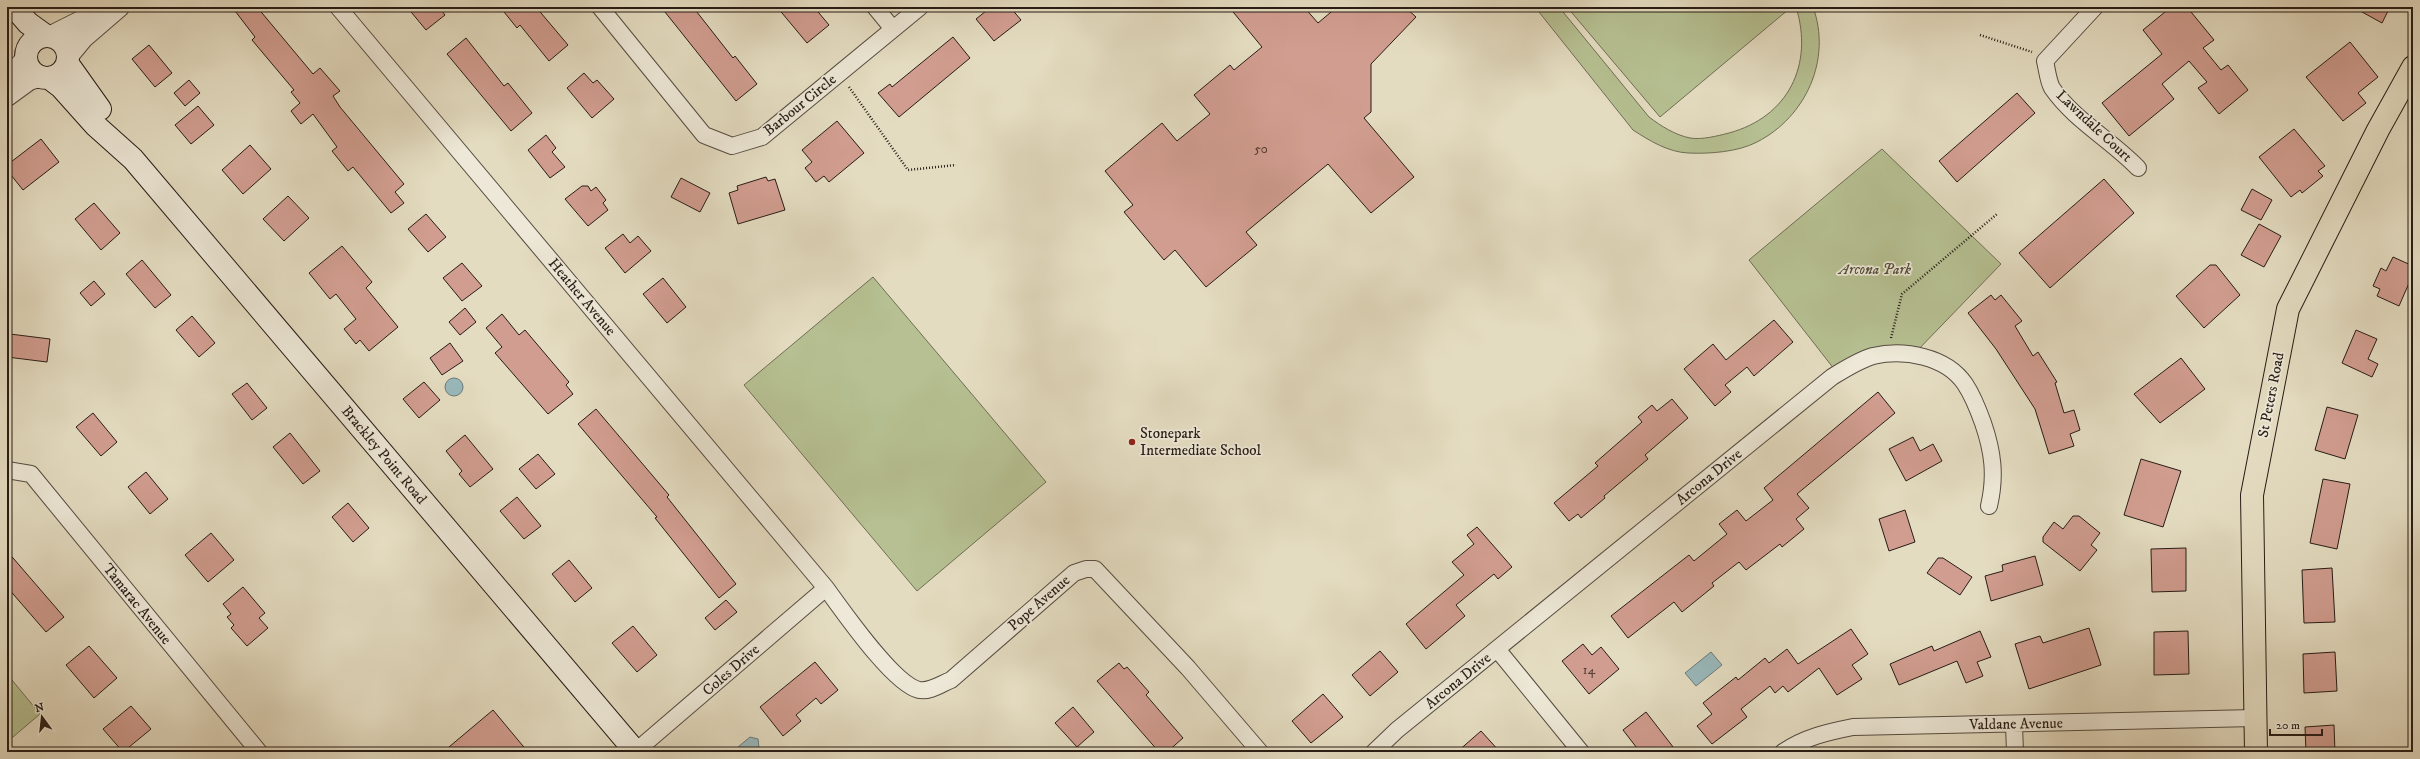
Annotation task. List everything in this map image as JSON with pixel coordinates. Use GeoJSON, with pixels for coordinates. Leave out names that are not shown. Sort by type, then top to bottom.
{"type":"FeatureCollection","features":[{"type":"Feature","properties":{"kind":"main road"},"geometry":{"type":"LineString","coordinates":[[14,7],[28,23],[63,43],[68,59],[60,74],[35,67],[34,41],[49,36]]}},
{"type":"Feature","properties":{"kind":"main road","name":"Brackley Point Road"},"geometry":{"type":"LineString","coordinates":[[7,20],[19,36],[35,67],[61,87],[95,125],[133,159],[636,752]]}},
{"type":"Feature","properties":{"kind":"main road","name":"Brackley Point Road"},"geometry":{"type":"LineString","coordinates":[[68,59],[84,89],[106,116],[133,159]]}},
{"type":"Feature","properties":{"kind":"main road","name":"St Peters Road"},"geometry":{"type":"LineString","coordinates":[[2256,752],[2252,495],[2288,309],[2378,130],[2413,67]]}},
{"type":"Feature","properties":{"kind":"street"},"geometry":{"type":"LineString","coordinates":[[49,36],[81,22],[99,7]]}},
{"type":"Feature","properties":{"kind":"street"},"geometry":{"type":"LineString","coordinates":[[68,59],[83,38],[119,7]]}},
{"type":"Feature","properties":{"kind":"street","name":"Heather Avenue"},"geometry":{"type":"LineString","coordinates":[[338,7],[826,588]]}},
{"type":"Feature","properties":{"kind":"street","name":"Barbour Circle"},"geometry":{"type":"LineString","coordinates":[[600,7],[704,135],[732,146],[762,137],[920,7]]}},
{"type":"Feature","properties":{"kind":"street"},"geometry":{"type":"LineString","coordinates":[[875,7],[893,29]]}},
{"type":"Feature","properties":{"kind":"street"},"geometry":{"type":"LineString","coordinates":[[2047,59],[2095,7]]}},
{"type":"Feature","properties":{"kind":"street","name":"Lawndale Court"},"geometry":{"type":"LineString","coordinates":[[2047,59],[2052,87],[2074,112],[2119,149],[2138,168]]}},
{"type":"Feature","properties":{"kind":"street"},"geometry":{"type":"LineString","coordinates":[[7,79],[35,67]]}},
{"type":"Feature","properties":{"kind":"street"},"geometry":{"type":"LineString","coordinates":[[7,96],[29,80],[35,67]]}},
{"type":"Feature","properties":{"kind":"street","name":"Arcona Drive"},"geometry":{"type":"LineString","coordinates":[[1374,752],[1397,730],[1832,377],[1872,357],[1888,354],[1913,355],[1944,364],[1964,383],[1977,405],[1990,443],[1993,487],[1989,506]]}},
{"type":"Feature","properties":{"kind":"street","name":"Tamarac Avenue"},"geometry":{"type":"LineString","coordinates":[[7,470],[31,474],[253,750]]}},
{"type":"Feature","properties":{"kind":"street","name":"Pope Avenue"},"geometry":{"type":"LineString","coordinates":[[826,588],[895,675],[908,685],[920,690],[932,689],[951,680],[1074,572],[1086,569],[1095,569],[1188,668],[1260,752]]}},
{"type":"Feature","properties":{"kind":"street","name":"Coles Drive"},"geometry":{"type":"LineString","coordinates":[[636,752],[826,588]]}},
{"type":"Feature","properties":{"kind":"street"},"geometry":{"type":"LineString","coordinates":[[1496,649],[1581,752]]}},
{"type":"Feature","properties":{"kind":"street","name":"Valdane Avenue"},"geometry":{"type":"LineString","coordinates":[[1783,752],[1795,744],[1824,732],[1853,728],[2255,718]]}},
{"type":"Feature","properties":{"kind":"street"},"geometry":{"type":"LineString","coordinates":[[2014,725],[2015,752]]}},
{"type":"Feature","properties":{"kind":"path"},"geometry":{"type":"LineString","coordinates":[[1980,35],[2047,59]]}},
{"type":"Feature","properties":{"kind":"path"},"geometry":{"type":"LineString","coordinates":[[840,73],[908,170],[956,165]]}},
{"type":"Feature","properties":{"kind":"path"},"geometry":{"type":"LineString","coordinates":[[1888,354],[1902,294],[1997,214]]}},
{"type":"Feature","properties":{"kind":"green space"},"geometry":{"type":"Polygon","coordinates":[[[1535,7],[1559,7],[1649,117],[1668,130],[1690,138],[1729,133],[1750,125],[1767,115],[1781,101],[1791,86],[1798,68],[1801,49],[1801,28],[1796,7],[1813,7],[1818,27],[1819,47],[1817,66],[1810,85],[1801,102],[1789,118],[1774,131],[1757,142],[1741,148],[1723,152],[1688,153],[1673,151],[1633,130],[1535,7]]]}},
{"type":"Feature","properties":{"kind":"green space"},"geometry":{"type":"Polygon","coordinates":[[[1567,7],[1787,7],[1789,9],[1660,117],[1567,7]]]}},
{"type":"Feature","properties":{"kind":"green space","name":"Arcona Park"},"geometry":{"type":"Polygon","coordinates":[[[1882,149],[2001,264],[1913,355],[1872,357],[1838,374],[1749,260],[1882,149]]]}},
{"type":"Feature","properties":{"kind":"green space"},"geometry":{"type":"Polygon","coordinates":[[[873,277],[1046,482],[917,591],[744,385],[873,277]]]}},
{"type":"Feature","properties":{"kind":"green space"},"geometry":{"type":"Polygon","coordinates":[[[7,674],[40,714],[7,742],[7,674]]]}},
{"type":"Feature","properties":{"kind":"water"},"geometry":{"type":"Polygon","coordinates":[[[450,378],[458,378],[463,383],[461,394],[458,396],[450,396],[445,391],[445,383],[450,378]]]}},
{"type":"Feature","properties":{"kind":"water"},"geometry":{"type":"Polygon","coordinates":[[[1711,652],[1722,665],[1696,686],[1685,673],[1711,652]]]}},
{"type":"Feature","properties":{"kind":"water"},"geometry":{"type":"Polygon","coordinates":[[[750,737],[758,739],[759,748],[754,752],[738,752],[738,747],[750,737]]]}},
{"type":"Feature","properties":{"kind":"building"},"geometry":{"type":"Polygon","coordinates":[[[232,7],[257,7],[313,74],[320,68],[340,91],[333,96],[340,107],[404,184],[395,192],[404,203],[391,213],[353,167],[348,171],[332,151],[337,147],[313,114],[301,124],[291,111],[300,103],[291,92],[294,90],[252,40],[255,37],[232,7]]]}},
{"type":"Feature","properties":{"kind":"building"},"geometry":{"type":"Polygon","coordinates":[[[407,7],[439,7],[445,15],[426,30],[407,7]]]}},
{"type":"Feature","properties":{"kind":"building"},"geometry":{"type":"Polygon","coordinates":[[[500,7],[536,7],[568,45],[549,61],[520,25],[517,28],[500,7]]]}},
{"type":"Feature","properties":{"kind":"building"},"geometry":{"type":"Polygon","coordinates":[[[661,7],[693,7],[733,58],[735,56],[757,84],[736,101],[661,7]]]}},
{"type":"Feature","properties":{"kind":"building"},"geometry":{"type":"Polygon","coordinates":[[[777,7],[814,7],[829,25],[807,43],[777,7]]]}},
{"type":"Feature","properties":{"kind":"building"},"geometry":{"type":"Polygon","coordinates":[[[991,7],[1010,7],[1021,20],[994,41],[976,19],[991,7]]]}},
{"type":"Feature","properties":{"kind":"building"},"geometry":{"type":"Polygon","coordinates":[[[1229,7],[1304,7],[1318,23],[1337,7],[1405,7],[1416,17],[1371,64],[1371,112],[1364,118],[1414,177],[1371,213],[1328,164],[1246,232],[1257,245],[1206,287],[1175,250],[1164,260],[1124,212],[1133,205],[1105,171],[1162,123],[1177,141],[1210,114],[1194,95],[1230,65],[1234,70],[1262,47],[1229,7]]]}},
{"type":"Feature","properties":{"kind":"building"},"geometry":{"type":"Polygon","coordinates":[[[2171,7],[2187,7],[2214,40],[2203,48],[2221,70],[2228,65],[2248,90],[2219,114],[2198,88],[2207,82],[2189,61],[2162,84],[2174,99],[2129,136],[2102,103],[2162,54],[2143,30],[2171,7]]]}},
{"type":"Feature","properties":{"kind":"building"},"geometry":{"type":"Polygon","coordinates":[[[2353,7],[2390,7],[2382,23],[2353,7]]]}},
{"type":"Feature","properties":{"kind":"building"},"geometry":{"type":"Polygon","coordinates":[[[953,37],[970,58],[899,117],[878,93],[890,84],[892,87],[953,37]]]}},
{"type":"Feature","properties":{"kind":"building"},"geometry":{"type":"Polygon","coordinates":[[[466,38],[504,86],[508,83],[532,113],[511,131],[447,54],[466,38]]]}},
{"type":"Feature","properties":{"kind":"building"},"geometry":{"type":"Polygon","coordinates":[[[2350,42],[2378,77],[2358,93],[2366,103],[2343,121],[2306,77],[2350,42]]]}},
{"type":"Feature","properties":{"kind":"building"},"geometry":{"type":"Polygon","coordinates":[[[149,45],[172,73],[155,87],[132,59],[149,45]]]}},
{"type":"Feature","properties":{"kind":"building"},"geometry":{"type":"Polygon","coordinates":[[[584,73],[593,83],[597,80],[614,99],[592,118],[567,88],[584,73]]]}},
{"type":"Feature","properties":{"kind":"building"},"geometry":{"type":"Polygon","coordinates":[[[189,80],[200,93],[185,106],[174,93],[189,80]]]}},
{"type":"Feature","properties":{"kind":"building"},"geometry":{"type":"Polygon","coordinates":[[[2017,93],[2035,113],[1957,182],[1939,161],[2017,93]]]}},
{"type":"Feature","properties":{"kind":"building"},"geometry":{"type":"Polygon","coordinates":[[[198,106],[214,125],[191,144],[175,125],[198,106]]]}},
{"type":"Feature","properties":{"kind":"building"},"geometry":{"type":"Polygon","coordinates":[[[837,121],[864,153],[829,182],[824,176],[816,182],[805,168],[812,162],[802,150],[837,121]]]}},
{"type":"Feature","properties":{"kind":"building"},"geometry":{"type":"Polygon","coordinates":[[[2294,129],[2325,166],[2318,171],[2323,176],[2302,193],[2300,190],[2291,197],[2259,157],[2294,129]]]}},
{"type":"Feature","properties":{"kind":"building"},"geometry":{"type":"Polygon","coordinates":[[[546,135],[556,148],[552,152],[565,167],[550,178],[528,150],[546,135]]]}},
{"type":"Feature","properties":{"kind":"building"},"geometry":{"type":"Polygon","coordinates":[[[41,139],[59,162],[23,190],[7,170],[7,165],[41,139]]]}},
{"type":"Feature","properties":{"kind":"building"},"geometry":{"type":"Polygon","coordinates":[[[250,145],[271,169],[243,194],[222,170],[250,145]]]}},
{"type":"Feature","properties":{"kind":"building"},"geometry":{"type":"Polygon","coordinates":[[[766,177],[768,181],[775,179],[785,210],[738,224],[729,193],[738,190],[737,186],[766,177]]]}},
{"type":"Feature","properties":{"kind":"building"},"geometry":{"type":"Polygon","coordinates":[[[681,178],[710,193],[700,212],[671,197],[681,178]]]}},
{"type":"Feature","properties":{"kind":"building"},"geometry":{"type":"Polygon","coordinates":[[[2104,179],[2134,213],[2050,288],[2019,253],[2104,179]]]}},
{"type":"Feature","properties":{"kind":"building"},"geometry":{"type":"Polygon","coordinates":[[[582,186],[588,186],[591,191],[596,187],[606,200],[603,203],[608,210],[588,226],[565,199],[582,186]]]}},
{"type":"Feature","properties":{"kind":"building"},"geometry":{"type":"Polygon","coordinates":[[[2252,189],[2272,200],[2261,220],[2241,210],[2252,189]]]}},
{"type":"Feature","properties":{"kind":"building"},"geometry":{"type":"Polygon","coordinates":[[[288,196],[309,218],[284,241],[263,219],[288,196]]]}},
{"type":"Feature","properties":{"kind":"building"},"geometry":{"type":"Polygon","coordinates":[[[94,203],[120,233],[101,250],[75,219],[94,203]]]}},
{"type":"Feature","properties":{"kind":"building"},"geometry":{"type":"Polygon","coordinates":[[[426,214],[446,237],[428,252],[408,229],[426,214]]]}},
{"type":"Feature","properties":{"kind":"building"},"geometry":{"type":"Polygon","coordinates":[[[2259,224],[2281,236],[2264,267],[2241,255],[2259,224]]]}},
{"type":"Feature","properties":{"kind":"building"},"geometry":{"type":"Polygon","coordinates":[[[623,234],[630,243],[638,236],[651,251],[625,273],[605,248],[623,234]]]}},
{"type":"Feature","properties":{"kind":"building"},"geometry":{"type":"Polygon","coordinates":[[[342,246],[372,282],[366,288],[398,327],[369,351],[360,340],[356,344],[344,329],[356,319],[336,294],[330,299],[309,273],[342,246]]]}},
{"type":"Feature","properties":{"kind":"building"},"geometry":{"type":"Polygon","coordinates":[[[2393,257],[2413,266],[2413,274],[2399,306],[2377,296],[2380,289],[2373,286],[2381,268],[2386,271],[2393,257]]]}},
{"type":"Feature","properties":{"kind":"building"},"geometry":{"type":"Polygon","coordinates":[[[142,260],[171,295],[155,308],[126,274],[142,260]]]}},
{"type":"Feature","properties":{"kind":"building"},"geometry":{"type":"Polygon","coordinates":[[[462,263],[482,286],[462,301],[443,278],[462,263]]]}},
{"type":"Feature","properties":{"kind":"building"},"geometry":{"type":"Polygon","coordinates":[[[2210,265],[2216,265],[2240,295],[2204,328],[2176,296],[2210,265]]]}},
{"type":"Feature","properties":{"kind":"building"},"geometry":{"type":"Polygon","coordinates":[[[663,278],[686,307],[667,323],[643,294],[663,278]]]}},
{"type":"Feature","properties":{"kind":"building"},"geometry":{"type":"Polygon","coordinates":[[[94,281],[105,294],[91,306],[80,293],[94,281]]]}},
{"type":"Feature","properties":{"kind":"building"},"geometry":{"type":"Polygon","coordinates":[[[1991,295],[1995,300],[2001,295],[2022,321],[2015,326],[2033,356],[2038,352],[2057,382],[2055,383],[2064,413],[2074,410],[2080,430],[2070,434],[2074,446],[2049,454],[2035,409],[1996,349],[1968,313],[1991,295]]]}},
{"type":"Feature","properties":{"kind":"building"},"geometry":{"type":"Polygon","coordinates":[[[465,308],[476,322],[460,335],[449,322],[465,308]]]}},
{"type":"Feature","properties":{"kind":"building"},"geometry":{"type":"Polygon","coordinates":[[[502,314],[519,335],[525,330],[569,382],[566,385],[573,394],[548,414],[495,353],[502,347],[486,328],[502,314]]]}},
{"type":"Feature","properties":{"kind":"building"},"geometry":{"type":"Polygon","coordinates":[[[192,316],[215,343],[199,357],[176,330],[192,316]]]}},
{"type":"Feature","properties":{"kind":"building"},"geometry":{"type":"Polygon","coordinates":[[[1774,320],[1793,342],[1754,376],[1747,367],[1725,385],[1731,392],[1715,406],[1684,369],[1713,344],[1726,360],[1774,320]]]}},
{"type":"Feature","properties":{"kind":"building"},"geometry":{"type":"Polygon","coordinates":[[[2356,330],[2377,339],[2368,359],[2378,364],[2372,377],[2342,363],[2356,330]]]}},
{"type":"Feature","properties":{"kind":"building"},"geometry":{"type":"Polygon","coordinates":[[[10,334],[50,339],[47,362],[7,357],[10,334]]]}},
{"type":"Feature","properties":{"kind":"building"},"geometry":{"type":"Polygon","coordinates":[[[450,343],[463,361],[442,375],[430,358],[450,343]]]}},
{"type":"Feature","properties":{"kind":"building"},"geometry":{"type":"Polygon","coordinates":[[[2181,358],[2205,389],[2160,423],[2134,394],[2181,358]]]}},
{"type":"Feature","properties":{"kind":"building"},"geometry":{"type":"Polygon","coordinates":[[[424,382],[440,400],[419,418],[403,399],[424,382]]]}},
{"type":"Feature","properties":{"kind":"building"},"geometry":{"type":"Polygon","coordinates":[[[247,383],[267,408],[252,420],[232,394],[247,383]]]}},
{"type":"Feature","properties":{"kind":"building"},"geometry":{"type":"Polygon","coordinates":[[[1878,392],[1895,413],[1797,494],[1809,508],[1796,519],[1804,529],[1782,547],[1780,544],[1746,570],[1739,562],[1712,583],[1714,586],[1682,612],[1674,602],[1628,638],[1611,616],[1689,555],[1694,561],[1727,534],[1719,524],[1737,510],[1746,521],[1773,500],[1764,488],[1878,392]]]}},
{"type":"Feature","properties":{"kind":"building"},"geometry":{"type":"Polygon","coordinates":[[[1672,399],[1688,418],[1645,455],[1648,459],[1604,496],[1605,498],[1581,518],[1578,514],[1569,521],[1554,503],[1598,466],[1595,463],[1642,422],[1638,417],[1652,405],[1657,411],[1672,399]]]}},
{"type":"Feature","properties":{"kind":"building"},"geometry":{"type":"Polygon","coordinates":[[[2327,407],[2358,415],[2345,459],[2315,450],[2327,407]]]}},
{"type":"Feature","properties":{"kind":"building"},"geometry":{"type":"Polygon","coordinates":[[[596,409],[669,495],[667,497],[736,584],[719,598],[655,518],[657,517],[578,424],[596,409]]]}},
{"type":"Feature","properties":{"kind":"building"},"geometry":{"type":"Polygon","coordinates":[[[93,413],[117,442],[101,456],[76,427],[93,413]]]}},
{"type":"Feature","properties":{"kind":"building"},"geometry":{"type":"Polygon","coordinates":[[[290,433],[320,471],[303,484],[273,447],[290,433]]]}},
{"type":"Feature","properties":{"kind":"building"},"geometry":{"type":"Polygon","coordinates":[[[465,435],[493,469],[470,487],[459,474],[462,471],[446,451],[465,435]]]}},
{"type":"Feature","properties":{"kind":"building"},"geometry":{"type":"Polygon","coordinates":[[[1913,437],[1920,451],[1933,444],[1942,461],[1906,481],[1889,449],[1913,437]]]}},
{"type":"Feature","properties":{"kind":"building"},"geometry":{"type":"Polygon","coordinates":[[[538,454],[555,474],[536,489],[519,469],[538,454]]]}},
{"type":"Feature","properties":{"kind":"building"},"geometry":{"type":"Polygon","coordinates":[[[2141,459],[2181,471],[2163,527],[2124,515],[2141,459]]]}},
{"type":"Feature","properties":{"kind":"building"},"geometry":{"type":"Polygon","coordinates":[[[146,472],[168,499],[150,514],[128,487],[146,472]]]}},
{"type":"Feature","properties":{"kind":"building"},"geometry":{"type":"Polygon","coordinates":[[[2323,479],[2350,484],[2337,549],[2310,543],[2323,479]]]}},
{"type":"Feature","properties":{"kind":"building"},"geometry":{"type":"Polygon","coordinates":[[[517,497],[541,526],[524,539],[500,511],[517,497]]]}},
{"type":"Feature","properties":{"kind":"building"},"geometry":{"type":"Polygon","coordinates":[[[348,503],[369,528],[353,542],[332,517],[348,503]]]}},
{"type":"Feature","properties":{"kind":"building"},"geometry":{"type":"Polygon","coordinates":[[[1905,510],[1915,542],[1889,551],[1879,519],[1905,510]]]}},
{"type":"Feature","properties":{"kind":"building"},"geometry":{"type":"Polygon","coordinates":[[[2073,516],[2079,516],[2100,533],[2091,545],[2097,550],[2080,571],[2043,542],[2043,537],[2054,522],[2063,529],[2073,516]]]}},
{"type":"Feature","properties":{"kind":"building"},"geometry":{"type":"Polygon","coordinates":[[[1477,527],[1512,567],[1498,579],[1494,574],[1456,605],[1465,616],[1426,649],[1406,624],[1464,575],[1452,562],[1474,544],[1467,535],[1477,527]]]}},
{"type":"Feature","properties":{"kind":"building"},"geometry":{"type":"Polygon","coordinates":[[[211,533],[234,560],[208,582],[185,555],[211,533]]]}},
{"type":"Feature","properties":{"kind":"building"},"geometry":{"type":"Polygon","coordinates":[[[2186,548],[2186,591],[2152,592],[2151,549],[2186,548]]]}},
{"type":"Feature","properties":{"kind":"building"},"geometry":{"type":"Polygon","coordinates":[[[7,551],[64,617],[46,632],[7,587],[7,551]]]}},
{"type":"Feature","properties":{"kind":"building"},"geometry":{"type":"Polygon","coordinates":[[[2035,556],[2043,585],[1991,601],[1985,576],[2003,571],[2002,565],[2035,556]]]}},
{"type":"Feature","properties":{"kind":"building"},"geometry":{"type":"Polygon","coordinates":[[[1938,558],[1943,558],[1972,577],[1960,595],[1927,573],[1938,558]]]}},
{"type":"Feature","properties":{"kind":"building"},"geometry":{"type":"Polygon","coordinates":[[[569,560],[592,588],[575,602],[552,574],[569,560]]]}},
{"type":"Feature","properties":{"kind":"building"},"geometry":{"type":"Polygon","coordinates":[[[2332,568],[2335,622],[2304,623],[2302,570],[2332,568]]]}},
{"type":"Feature","properties":{"kind":"building"},"geometry":{"type":"Polygon","coordinates":[[[243,587],[265,613],[259,618],[268,628],[247,646],[231,628],[234,625],[227,617],[231,614],[223,604],[243,587]]]}},
{"type":"Feature","properties":{"kind":"building"},"geometry":{"type":"Polygon","coordinates":[[[726,600],[737,612],[715,630],[705,618],[726,600]]]}},
{"type":"Feature","properties":{"kind":"building"},"geometry":{"type":"Polygon","coordinates":[[[633,626],[657,655],[637,672],[612,643],[633,626]]]}},
{"type":"Feature","properties":{"kind":"building"},"geometry":{"type":"Polygon","coordinates":[[[2089,628],[2101,665],[2029,689],[2015,644],[2040,636],[2043,643],[2089,628]]]}},
{"type":"Feature","properties":{"kind":"building"},"geometry":{"type":"Polygon","coordinates":[[[1851,629],[1868,654],[1852,665],[1862,679],[1837,695],[1819,668],[1788,692],[1783,686],[1775,693],[1770,686],[1741,709],[1747,717],[1712,744],[1697,726],[1712,714],[1703,703],[1736,677],[1738,680],[1765,658],[1769,663],[1787,649],[1798,664],[1851,629]]]}},
{"type":"Feature","properties":{"kind":"building"},"geometry":{"type":"Polygon","coordinates":[[[1980,631],[1991,657],[1977,662],[1983,676],[1966,683],[1957,661],[1899,685],[1890,664],[1932,646],[1934,651],[1980,631]]]}},
{"type":"Feature","properties":{"kind":"building"},"geometry":{"type":"Polygon","coordinates":[[[2188,631],[2189,674],[2154,675],[2154,632],[2188,631]]]}},
{"type":"Feature","properties":{"kind":"building"},"geometry":{"type":"Polygon","coordinates":[[[1583,644],[1592,655],[1601,647],[1619,669],[1589,694],[1562,661],[1583,644]]]}},
{"type":"Feature","properties":{"kind":"building"},"geometry":{"type":"Polygon","coordinates":[[[89,646],[117,678],[94,698],[66,665],[89,646]]]}},
{"type":"Feature","properties":{"kind":"building"},"geometry":{"type":"Polygon","coordinates":[[[1380,651],[1398,672],[1370,696],[1352,675],[1380,651]]]}},
{"type":"Feature","properties":{"kind":"building"},"geometry":{"type":"Polygon","coordinates":[[[2335,652],[2337,691],[2304,693],[2303,654],[2335,652]]]}},
{"type":"Feature","properties":{"kind":"building"},"geometry":{"type":"Polygon","coordinates":[[[815,662],[838,690],[821,704],[816,698],[796,715],[801,721],[783,736],[760,707],[815,662]]]}},
{"type":"Feature","properties":{"kind":"building"},"geometry":{"type":"Polygon","coordinates":[[[1119,663],[1124,669],[1127,667],[1149,692],[1146,695],[1183,738],[1167,752],[1159,752],[1097,681],[1119,663]]]}},
{"type":"Feature","properties":{"kind":"building"},"geometry":{"type":"Polygon","coordinates":[[[1323,694],[1343,717],[1311,743],[1292,721],[1323,694]]]}},
{"type":"Feature","properties":{"kind":"building"},"geometry":{"type":"Polygon","coordinates":[[[131,706],[151,729],[123,752],[103,729],[131,706]]]}},
{"type":"Feature","properties":{"kind":"building"},"geometry":{"type":"Polygon","coordinates":[[[1073,707],[1094,732],[1077,747],[1055,723],[1073,707]]]}},
{"type":"Feature","properties":{"kind":"building"},"geometry":{"type":"Polygon","coordinates":[[[493,710],[528,752],[443,752],[493,710]]]}},
{"type":"Feature","properties":{"kind":"building"},"geometry":{"type":"Polygon","coordinates":[[[1646,712],[1677,752],[1640,752],[1623,730],[1646,712]]]}},
{"type":"Feature","properties":{"kind":"building"},"geometry":{"type":"Polygon","coordinates":[[[2334,725],[2335,752],[2306,752],[2305,727],[2334,725]]]}},
{"type":"Feature","properties":{"kind":"building"},"geometry":{"type":"Polygon","coordinates":[[[1481,731],[1500,752],[1457,752],[1481,731]]]}},
{"type":"Feature","properties":{"kind":"place","name":"Stonepark Intermediate School"},"geometry":{"type":"Point","coordinates":[1132,442]}}]}
